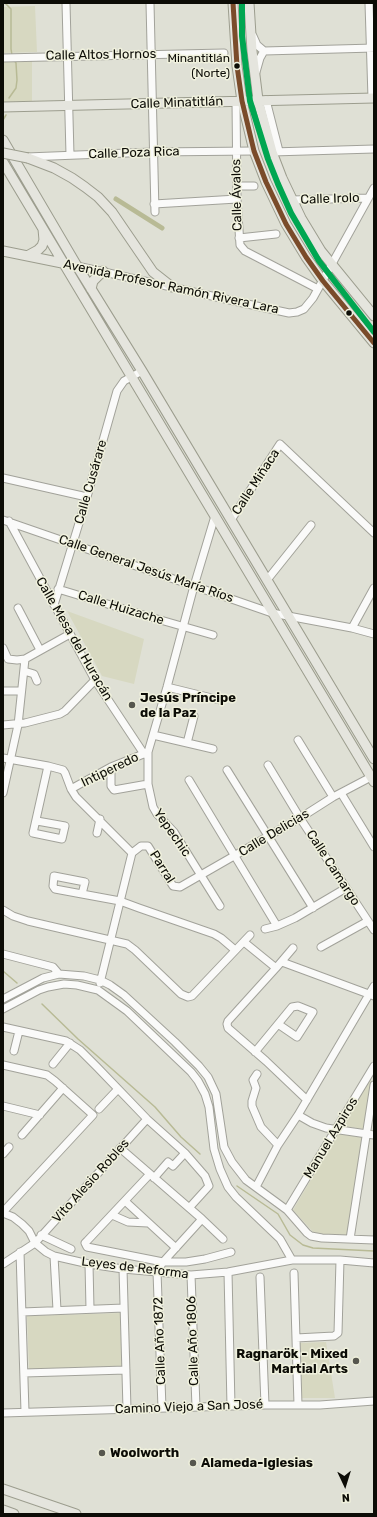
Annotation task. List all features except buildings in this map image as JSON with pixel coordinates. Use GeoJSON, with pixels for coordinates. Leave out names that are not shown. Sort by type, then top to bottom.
{"type":"FeatureCollection","features":[{"type":"Feature","properties":{"kind":"main road"},"geometry":{"type":"LineString","coordinates":[[233,3],[239,101],[254,150],[266,182],[286,224],[321,285],[374,342]]}},
{"type":"Feature","properties":{"kind":"main road"},"geometry":{"type":"LineString","coordinates":[[249,3],[255,78],[275,151],[292,200],[310,233],[331,264],[374,316]]}},
{"type":"Feature","properties":{"kind":"main road","name":"Calle Minatitlán"},"geometry":{"type":"LineString","coordinates":[[3,107],[373,98]]}},
{"type":"Feature","properties":{"kind":"main road"},"geometry":{"type":"LineString","coordinates":[[3,140],[8,153],[142,370],[374,759]]}},
{"type":"Feature","properties":{"kind":"main road"},"geometry":{"type":"LineString","coordinates":[[8,153],[28,158],[54,168],[98,197],[112,212],[153,272],[172,287]]}},
{"type":"Feature","properties":{"kind":"main road"},"geometry":{"type":"LineString","coordinates":[[3,162],[372,780]]}},
{"type":"Feature","properties":{"kind":"main road"},"geometry":{"type":"LineString","coordinates":[[27,256],[42,246],[44,234],[43,228]]}},
{"type":"Feature","properties":{"kind":"main road","name":"Avenida Profesor Ramón Rivera Lara"},"geometry":{"type":"LineString","coordinates":[[3,251],[77,266]]}},
{"type":"Feature","properties":{"kind":"main road"},"geometry":{"type":"LineString","coordinates":[[91,289],[93,281],[103,271]]}},
{"type":"Feature","properties":{"kind":"main road"},"geometry":{"type":"LineString","coordinates":[[3,1489],[76,1514]]}},
{"type":"Feature","properties":{"kind":"main road"},"geometry":{"type":"LineString","coordinates":[[3,1510],[14,1514]]}},
{"type":"Feature","properties":{"kind":"street"},"geometry":{"type":"LineString","coordinates":[[66,3],[70,155]]}},
{"type":"Feature","properties":{"kind":"street"},"geometry":{"type":"LineString","coordinates":[[150,3],[155,212]]}},
{"type":"Feature","properties":{"kind":"street"},"geometry":{"type":"LineString","coordinates":[[369,3],[373,48],[373,98]]}},
{"type":"Feature","properties":{"kind":"street"},"geometry":{"type":"LineString","coordinates":[[250,26],[257,45],[264,51],[373,48]]}},
{"type":"Feature","properties":{"kind":"street"},"geometry":{"type":"LineString","coordinates":[[255,78],[258,63],[264,51]]}},
{"type":"Feature","properties":{"kind":"street","name":"Calle Altos Hornos"},"geometry":{"type":"LineString","coordinates":[[3,58],[224,53]]}},
{"type":"Feature","properties":{"kind":"street","name":"Calle Ávalos"},"geometry":{"type":"LineString","coordinates":[[239,101],[236,151],[238,238],[240,245],[245,251],[321,285]]}},
{"type":"Feature","properties":{"kind":"street"},"geometry":{"type":"LineString","coordinates":[[275,151],[374,149]]}},
{"type":"Feature","properties":{"kind":"street","name":"Calle Poza Rica"},"geometry":{"type":"LineString","coordinates":[[8,153],[70,155],[254,150]]}},
{"type":"Feature","properties":{"kind":"street"},"geometry":{"type":"LineString","coordinates":[[237,186],[254,186]]}},
{"type":"Feature","properties":{"kind":"street"},"geometry":{"type":"LineString","coordinates":[[321,285],[331,264],[374,188]]}},
{"type":"Feature","properties":{"kind":"street","name":"Calle Irolo"},"geometry":{"type":"LineString","coordinates":[[292,200],[368,198]]}},
{"type":"Feature","properties":{"kind":"street"},"geometry":{"type":"LineString","coordinates":[[154,204],[237,199]]}},
{"type":"Feature","properties":{"kind":"street"},"geometry":{"type":"LineString","coordinates":[[238,238],[276,234]]}},
{"type":"Feature","properties":{"kind":"street","name":"Avenida Profesor Ramón Rivera Lara"},"geometry":{"type":"LineString","coordinates":[[77,266],[294,313],[301,311],[309,305],[321,285]]}},
{"type":"Feature","properties":{"kind":"street","name":"Calle Cusárare"},"geometry":{"type":"LineString","coordinates":[[54,605],[118,391],[124,381],[142,370]]}},
{"type":"Feature","properties":{"kind":"street","name":"Calle Miñaca"},"geometry":{"type":"LineString","coordinates":[[231,520],[280,444],[374,533]]}},
{"type":"Feature","properties":{"kind":"street"},"geometry":{"type":"LineString","coordinates":[[3,478],[87,497]]}},
{"type":"Feature","properties":{"kind":"street","name":"Yepechic"},"geometry":{"type":"LineString","coordinates":[[215,516],[194,586],[167,687],[153,735],[146,753],[148,784],[152,803],[157,814],[174,832],[220,906]]}},
{"type":"Feature","properties":{"kind":"street","name":"Calle General Jesús María Ríos"},"geometry":{"type":"LineString","coordinates":[[6,520],[272,613],[352,628],[374,634]]}},
{"type":"Feature","properties":{"kind":"street","name":"Calle Mesa del Huracán"},"geometry":{"type":"LineString","coordinates":[[6,520],[95,680],[146,753]]}},
{"type":"Feature","properties":{"kind":"street"},"geometry":{"type":"LineString","coordinates":[[267,580],[311,525]]}},
{"type":"Feature","properties":{"kind":"street","name":"Calle Huizache"},"geometry":{"type":"LineString","coordinates":[[58,588],[213,635]]}},
{"type":"Feature","properties":{"kind":"street"},"geometry":{"type":"LineString","coordinates":[[352,628],[372,596],[374,588]]}},
{"type":"Feature","properties":{"kind":"street"},"geometry":{"type":"LineString","coordinates":[[18,608],[40,650]]}},
{"type":"Feature","properties":{"kind":"street"},"geometry":{"type":"LineString","coordinates":[[3,648],[6,658],[17,660],[25,659],[70,634]]}},
{"type":"Feature","properties":{"kind":"street"},"geometry":{"type":"LineString","coordinates":[[3,793],[18,725],[25,659]]}},
{"type":"Feature","properties":{"kind":"street"},"geometry":{"type":"LineString","coordinates":[[24,671],[34,674],[37,682]]}},
{"type":"Feature","properties":{"kind":"street"},"geometry":{"type":"LineString","coordinates":[[3,725],[18,725],[60,714],[65,711],[95,680]]}},
{"type":"Feature","properties":{"kind":"street"},"geometry":{"type":"LineString","coordinates":[[167,687],[220,700]]}},
{"type":"Feature","properties":{"kind":"street"},"geometry":{"type":"LineString","coordinates":[[3,691],[21,691]]}},
{"type":"Feature","properties":{"kind":"street"},"geometry":{"type":"LineString","coordinates":[[188,744],[194,716]]}},
{"type":"Feature","properties":{"kind":"street"},"geometry":{"type":"LineString","coordinates":[[153,735],[213,749]]}},
{"type":"Feature","properties":{"kind":"street"},"geometry":{"type":"LineString","coordinates":[[298,740],[333,797]]}},
{"type":"Feature","properties":{"kind":"street","name":"Intiperedo"},"geometry":{"type":"LineString","coordinates":[[71,789],[110,767],[146,753]]}},
{"type":"Feature","properties":{"kind":"street"},"geometry":{"type":"LineString","coordinates":[[3,758],[48,766],[64,771],[76,797],[100,819],[132,853],[98,990]]}},
{"type":"Feature","properties":{"kind":"street","name":"Calle Camargo"},"geometry":{"type":"LineString","coordinates":[[268,765],[300,818],[374,930]]}},
{"type":"Feature","properties":{"kind":"street"},"geometry":{"type":"LineString","coordinates":[[37,821],[65,826],[62,839],[33,833],[37,821],[48,766]]}},
{"type":"Feature","properties":{"kind":"street"},"geometry":{"type":"LineString","coordinates":[[110,767],[111,786],[114,790],[148,784]]}},
{"type":"Feature","properties":{"kind":"street"},"geometry":{"type":"LineString","coordinates":[[227,770],[313,908]]}},
{"type":"Feature","properties":{"kind":"street"},"geometry":{"type":"LineString","coordinates":[[189,780],[278,926]]}},
{"type":"Feature","properties":{"kind":"street","name":"Calle Delicias"},"geometry":{"type":"LineString","coordinates":[[177,888],[201,876],[333,797],[372,780]]}},
{"type":"Feature","properties":{"kind":"street"},"geometry":{"type":"LineString","coordinates":[[341,793],[374,847]]}},
{"type":"Feature","properties":{"kind":"street"},"geometry":{"type":"LineString","coordinates":[[97,833],[100,819]]}},
{"type":"Feature","properties":{"kind":"street","name":"Parral"},"geometry":{"type":"LineString","coordinates":[[132,853],[141,846],[146,845],[150,847],[173,886],[177,888]]}},
{"type":"Feature","properties":{"kind":"street"},"geometry":{"type":"LineString","coordinates":[[82,894],[85,882],[54,876],[53,887],[82,894],[120,901],[214,934],[235,950]]}},
{"type":"Feature","properties":{"kind":"street"},"geometry":{"type":"LineString","coordinates":[[265,929],[278,926],[313,908],[346,888]]}},
{"type":"Feature","properties":{"kind":"street"},"geometry":{"type":"LineString","coordinates":[[3,910],[13,916],[28,921],[127,944],[180,994],[188,997],[192,996],[250,935]]}},
{"type":"Feature","properties":{"kind":"street"},"geometry":{"type":"LineString","coordinates":[[321,946],[368,921]]}},
{"type":"Feature","properties":{"kind":"street"},"geometry":{"type":"LineString","coordinates":[[244,942],[276,968]]}},
{"type":"Feature","properties":{"kind":"street"},"geometry":{"type":"LineString","coordinates":[[293,948],[228,1021],[227,1024],[228,1028],[307,1100]]}},
{"type":"Feature","properties":{"kind":"street"},"geometry":{"type":"LineString","coordinates":[[3,954],[53,967],[58,974]]}},
{"type":"Feature","properties":{"kind":"street"},"geometry":{"type":"LineString","coordinates":[[282,962],[372,995]]}},
{"type":"Feature","properties":{"kind":"street"},"geometry":{"type":"LineString","coordinates":[[3,999],[43,978],[58,974],[84,976],[100,980],[110,985],[124,995],[199,1066],[212,1084],[219,1108],[224,1147],[232,1162],[246,1180],[287,1210],[307,1233],[315,1238],[374,1240]]}},
{"type":"Feature","properties":{"kind":"street"},"geometry":{"type":"LineString","coordinates":[[3,1009],[48,987],[64,984],[77,985],[98,990],[127,1011],[191,1072],[205,1094],[209,1107],[214,1149],[228,1187],[236,1197],[280,1239],[291,1255],[292,1260]]}},
{"type":"Feature","properties":{"kind":"street"},"geometry":{"type":"LineString","coordinates":[[256,1187],[278,1145],[372,995],[374,986]]}},
{"type":"Feature","properties":{"kind":"street"},"geometry":{"type":"LineString","coordinates":[[255,1052],[278,1024],[293,1006],[298,1006],[313,1012],[297,1037],[278,1024]]}},
{"type":"Feature","properties":{"kind":"street"},"geometry":{"type":"LineString","coordinates":[[3,1027],[61,1039],[70,1043],[98,1067],[147,1119],[185,1153],[205,1176],[209,1186],[189,1208]]}},
{"type":"Feature","properties":{"kind":"street"},"geometry":{"type":"LineString","coordinates":[[14,1051],[19,1031]]}},
{"type":"Feature","properties":{"kind":"street"},"geometry":{"type":"LineString","coordinates":[[53,1064],[70,1043]]}},
{"type":"Feature","properties":{"kind":"street"},"geometry":{"type":"LineString","coordinates":[[3,1065],[47,1075],[93,1115],[3,1213],[13,1217],[30,1231],[35,1243],[3,1264]]}},
{"type":"Feature","properties":{"kind":"street"},"geometry":{"type":"LineString","coordinates":[[191,1072],[199,1066]]}},
{"type":"Feature","properties":{"kind":"street","name":"Manuel Azpiros"},"geometry":{"type":"LineString","coordinates":[[287,1210],[374,1066]]}},
{"type":"Feature","properties":{"kind":"street"},"geometry":{"type":"LineString","coordinates":[[257,1074],[254,1080],[256,1092],[252,1104],[261,1127],[278,1145]]}},
{"type":"Feature","properties":{"kind":"street"},"geometry":{"type":"LineString","coordinates":[[350,1239],[374,1085]]}},
{"type":"Feature","properties":{"kind":"street"},"geometry":{"type":"LineString","coordinates":[[22,1134],[63,1088]]}},
{"type":"Feature","properties":{"kind":"street"},"geometry":{"type":"LineString","coordinates":[[99,1109],[118,1089]]}},
{"type":"Feature","properties":{"kind":"street"},"geometry":{"type":"LineString","coordinates":[[3,1106],[40,1115]]}},
{"type":"Feature","properties":{"kind":"street"},"geometry":{"type":"LineString","coordinates":[[298,1115],[318,1125],[336,1130],[374,1135]]}},
{"type":"Feature","properties":{"kind":"street","name":"Vito Alesio Robles"},"geometry":{"type":"LineString","coordinates":[[35,1243],[147,1119]]}},
{"type":"Feature","properties":{"kind":"street"},"geometry":{"type":"LineString","coordinates":[[3,1154],[9,1147]]}},
{"type":"Feature","properties":{"kind":"street"},"geometry":{"type":"LineString","coordinates":[[219,1166],[224,1147]]}},
{"type":"Feature","properties":{"kind":"street"},"geometry":{"type":"LineString","coordinates":[[120,1148],[223,1239]]}},
{"type":"Feature","properties":{"kind":"street"},"geometry":{"type":"LineString","coordinates":[[185,1153],[174,1166],[168,1162],[152,1176],[125,1201],[85,1244],[87,1248],[163,1262],[186,1262],[231,1252]]}},
{"type":"Feature","properties":{"kind":"street"},"geometry":{"type":"LineString","coordinates":[[219,1166],[228,1161],[232,1162]]}},
{"type":"Feature","properties":{"kind":"street"},"geometry":{"type":"LineString","coordinates":[[125,1201],[176,1248]]}},
{"type":"Feature","properties":{"kind":"street"},"geometry":{"type":"LineString","coordinates":[[112,1215],[128,1222],[148,1223]]}},
{"type":"Feature","properties":{"kind":"street"},"geometry":{"type":"LineString","coordinates":[[157,1272],[163,1262],[202,1219]]}},
{"type":"Feature","properties":{"kind":"street"},"geometry":{"type":"LineString","coordinates":[[41,1235],[71,1249]]}},
{"type":"Feature","properties":{"kind":"street","name":"Leyes de Reforma"},"geometry":{"type":"LineString","coordinates":[[35,1243],[46,1252],[54,1256],[88,1264],[192,1276],[228,1272],[292,1260],[340,1260],[374,1263]]}},
{"type":"Feature","properties":{"kind":"street"},"geometry":{"type":"LineString","coordinates":[[20,1252],[25,1412]]}},
{"type":"Feature","properties":{"kind":"street"},"geometry":{"type":"LineString","coordinates":[[54,1256],[57,1310]]}},
{"type":"Feature","properties":{"kind":"street"},"geometry":{"type":"LineString","coordinates":[[296,1338],[334,1336],[338,1333],[340,1260]]}},
{"type":"Feature","properties":{"kind":"street"},"geometry":{"type":"LineString","coordinates":[[88,1264],[90,1309]]}},
{"type":"Feature","properties":{"kind":"street"},"geometry":{"type":"LineString","coordinates":[[123,1269],[127,1409]]}},
{"type":"Feature","properties":{"kind":"street","name":"Calle Año 1872"},"geometry":{"type":"LineString","coordinates":[[157,1272],[162,1408]]}},
{"type":"Feature","properties":{"kind":"street"},"geometry":{"type":"LineString","coordinates":[[228,1272],[231,1406]]}},
{"type":"Feature","properties":{"kind":"street"},"geometry":{"type":"LineString","coordinates":[[294,1273],[298,1404]]}},
{"type":"Feature","properties":{"kind":"street","name":"Calle Año 1806"},"geometry":{"type":"LineString","coordinates":[[192,1276],[196,1407]]}},
{"type":"Feature","properties":{"kind":"street"},"geometry":{"type":"LineString","coordinates":[[260,1277],[265,1405]]}},
{"type":"Feature","properties":{"kind":"street"},"geometry":{"type":"LineString","coordinates":[[22,1312],[124,1308]]}},
{"type":"Feature","properties":{"kind":"street"},"geometry":{"type":"LineString","coordinates":[[24,1373],[126,1370]]}},
{"type":"Feature","properties":{"kind":"street","name":"Camino Viejo a San José"},"geometry":{"type":"LineString","coordinates":[[3,1413],[298,1404],[344,1404],[374,1401]]}},
{"type":"Feature","properties":{"kind":"green space"},"geometry":{"type":"Polygon","coordinates":[[[35,6],[37,52],[3,53],[3,7],[35,6]]]}},
{"type":"Feature","properties":{"kind":"green space"},"geometry":{"type":"Polygon","coordinates":[[[32,61],[32,101],[3,102],[3,62],[32,61]]]}},
{"type":"Feature","properties":{"kind":"green space"},"geometry":{"type":"Polygon","coordinates":[[[67,611],[144,639],[134,684],[102,676],[67,611]]]}},
{"type":"Feature","properties":{"kind":"green space"},"geometry":{"type":"Polygon","coordinates":[[[372,1075],[365,1129],[342,1126],[372,1075]]]}},
{"type":"Feature","properties":{"kind":"green space"},"geometry":{"type":"Polygon","coordinates":[[[338,1134],[362,1137],[347,1235],[315,1234],[293,1210],[338,1134]]]}},
{"type":"Feature","properties":{"kind":"green space"},"geometry":{"type":"Polygon","coordinates":[[[120,1313],[122,1366],[29,1369],[27,1316],[120,1313]]]}},
{"type":"Feature","properties":{"kind":"green space"},"geometry":{"type":"Polygon","coordinates":[[[326,1342],[335,1398],[302,1398],[300,1343],[326,1342]]]}},
{"type":"Feature","properties":{"kind":"waterway"},"geometry":{"type":"LineString","coordinates":[[5,3],[11,9],[12,55]]}},
{"type":"Feature","properties":{"kind":"waterway"},"geometry":{"type":"LineString","coordinates":[[9,98],[16,88],[16,63],[14,60]]}},
{"type":"Feature","properties":{"kind":"waterway"},"geometry":{"type":"LineString","coordinates":[[3,120],[6,115]]}},
{"type":"Feature","properties":{"kind":"waterway"},"geometry":{"type":"LineString","coordinates":[[116,199],[162,228]]}},
{"type":"Feature","properties":{"kind":"waterway"},"geometry":{"type":"LineString","coordinates":[[3,971],[17,983]]}},
{"type":"Feature","properties":{"kind":"waterway"},"geometry":{"type":"LineString","coordinates":[[42,1004],[78,1039],[155,1107],[181,1137],[200,1154]]}},
{"type":"Feature","properties":{"kind":"waterway"},"geometry":{"type":"LineString","coordinates":[[237,1186],[278,1214],[290,1235],[303,1245],[313,1248],[374,1251]]}},
{"type":"Feature","properties":{"kind":"transit line"},"geometry":{"type":"LineString","coordinates":[[233,3],[237,66],[242,101],[254,151],[266,182],[286,224],[306,257],[323,281],[374,343]]}},
{"type":"Feature","properties":{"kind":"transit line"},"geometry":{"type":"LineString","coordinates":[[242,3],[242,36],[250,101],[268,159],[278,184],[291,213],[319,261],[374,332]]}},
{"type":"Feature","properties":{"kind":"place","name":"Minantitlán (Norte)"},"geometry":{"type":"Point","coordinates":[237,66]}},
{"type":"Feature","properties":{"kind":"place","name":"Jesús Príncipe de la Paz"},"geometry":{"type":"Point","coordinates":[132,705]}},
{"type":"Feature","properties":{"kind":"place","name":"Ragnarök - Mixed Martial Arts"},"geometry":{"type":"Point","coordinates":[356,1361]}},
{"type":"Feature","properties":{"kind":"place","name":"Woolworth"},"geometry":{"type":"Point","coordinates":[102,1453]}},
{"type":"Feature","properties":{"kind":"place","name":"Alameda-Iglesias"},"geometry":{"type":"Point","coordinates":[193,1463]}}]}
